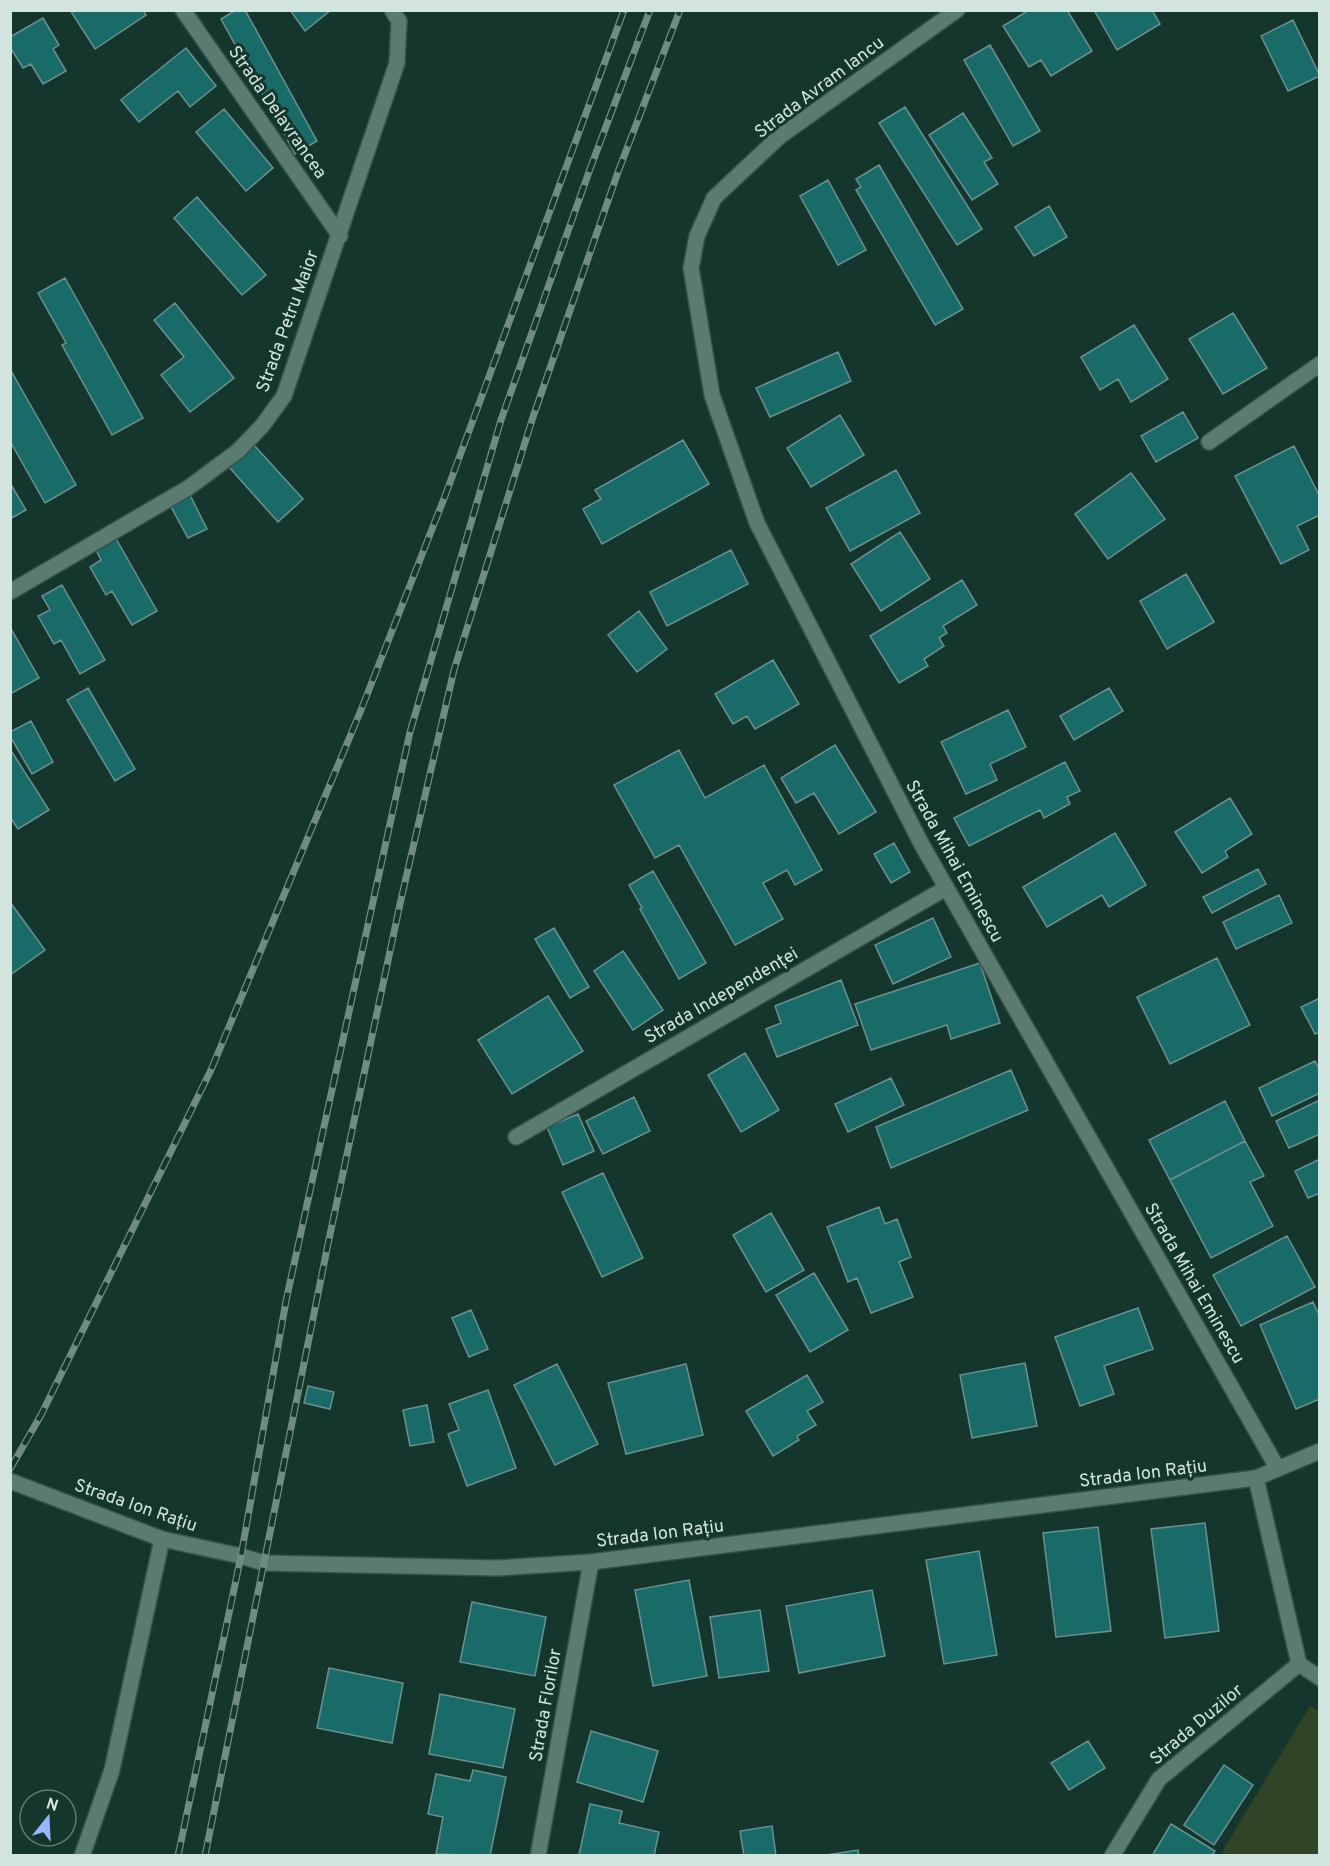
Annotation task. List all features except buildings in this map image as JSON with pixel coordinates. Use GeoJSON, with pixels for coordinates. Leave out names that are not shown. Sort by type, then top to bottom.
{"type":"FeatureCollection","features":[{"type":"Feature","properties":{"kind":"street","name":"Strada Delavrancea"},"geometry":{"type":"LineString","coordinates":[[183,10],[340,236]]}},
{"type":"Feature","properties":{"kind":"street","name":"Strada Petru Maior"},"geometry":{"type":"LineString","coordinates":[[10,592],[188,488],[237,451],[262,426],[284,396],[397,63],[399,21],[392,10]]}},
{"type":"Feature","properties":{"kind":"street","name":"Strada Avram Iancu"},"geometry":{"type":"LineString","coordinates":[[696,236],[714,198],[779,137],[957,10]]}},
{"type":"Feature","properties":{"kind":"street","name":"Strada Mihai Eminescu"},"geometry":{"type":"LineString","coordinates":[[696,236],[691,268],[712,395],[757,523],[946,888],[1278,1469]]}},
{"type":"Feature","properties":{"kind":"street"},"geometry":{"type":"LineString","coordinates":[[1209,442],[1320,364]]}},
{"type":"Feature","properties":{"kind":"street","name":"Strada Independenței"},"geometry":{"type":"LineString","coordinates":[[516,1137],[946,888]]}},
{"type":"Feature","properties":{"kind":"street","name":"Strada Ion Rațiu"},"geometry":{"type":"LineString","coordinates":[[10,1481],[162,1539],[264,1563],[498,1568],[591,1562],[1256,1478],[1320,1451]]}},
{"type":"Feature","properties":{"kind":"street"},"geometry":{"type":"LineString","coordinates":[[1256,1478],[1299,1664],[1320,1678]]}},
{"type":"Feature","properties":{"kind":"street"},"geometry":{"type":"LineString","coordinates":[[82,1856],[112,1770],[162,1539]]}},
{"type":"Feature","properties":{"kind":"street","name":"Strada Florilor"},"geometry":{"type":"LineString","coordinates":[[538,1856],[591,1562]]}},
{"type":"Feature","properties":{"kind":"street","name":"Strada Duzilor"},"geometry":{"type":"LineString","coordinates":[[1112,1856],[1159,1779],[1299,1664]]}},
{"type":"Feature","properties":{"kind":"green space"},"geometry":{"type":"Polygon","coordinates":[[[1310,1706],[1319,1712],[1319,1855],[1228,1855],[1222,1852],[1310,1706]]]}},
{"type":"Feature","properties":{"kind":"railway"},"geometry":{"type":"LineString","coordinates":[[10,1469],[41,1415],[211,1070],[361,710],[445,496],[624,10]]}},
{"type":"Feature","properties":{"kind":"railway"},"geometry":{"type":"LineString","coordinates":[[178,1856],[241,1556],[286,1301],[410,732],[501,420],[590,169],[650,10]]}},
{"type":"Feature","properties":{"kind":"railway"},"geometry":{"type":"LineString","coordinates":[[205,1856],[328,1244],[400,904],[454,670],[533,417],[618,172],[680,10]]}}]}
